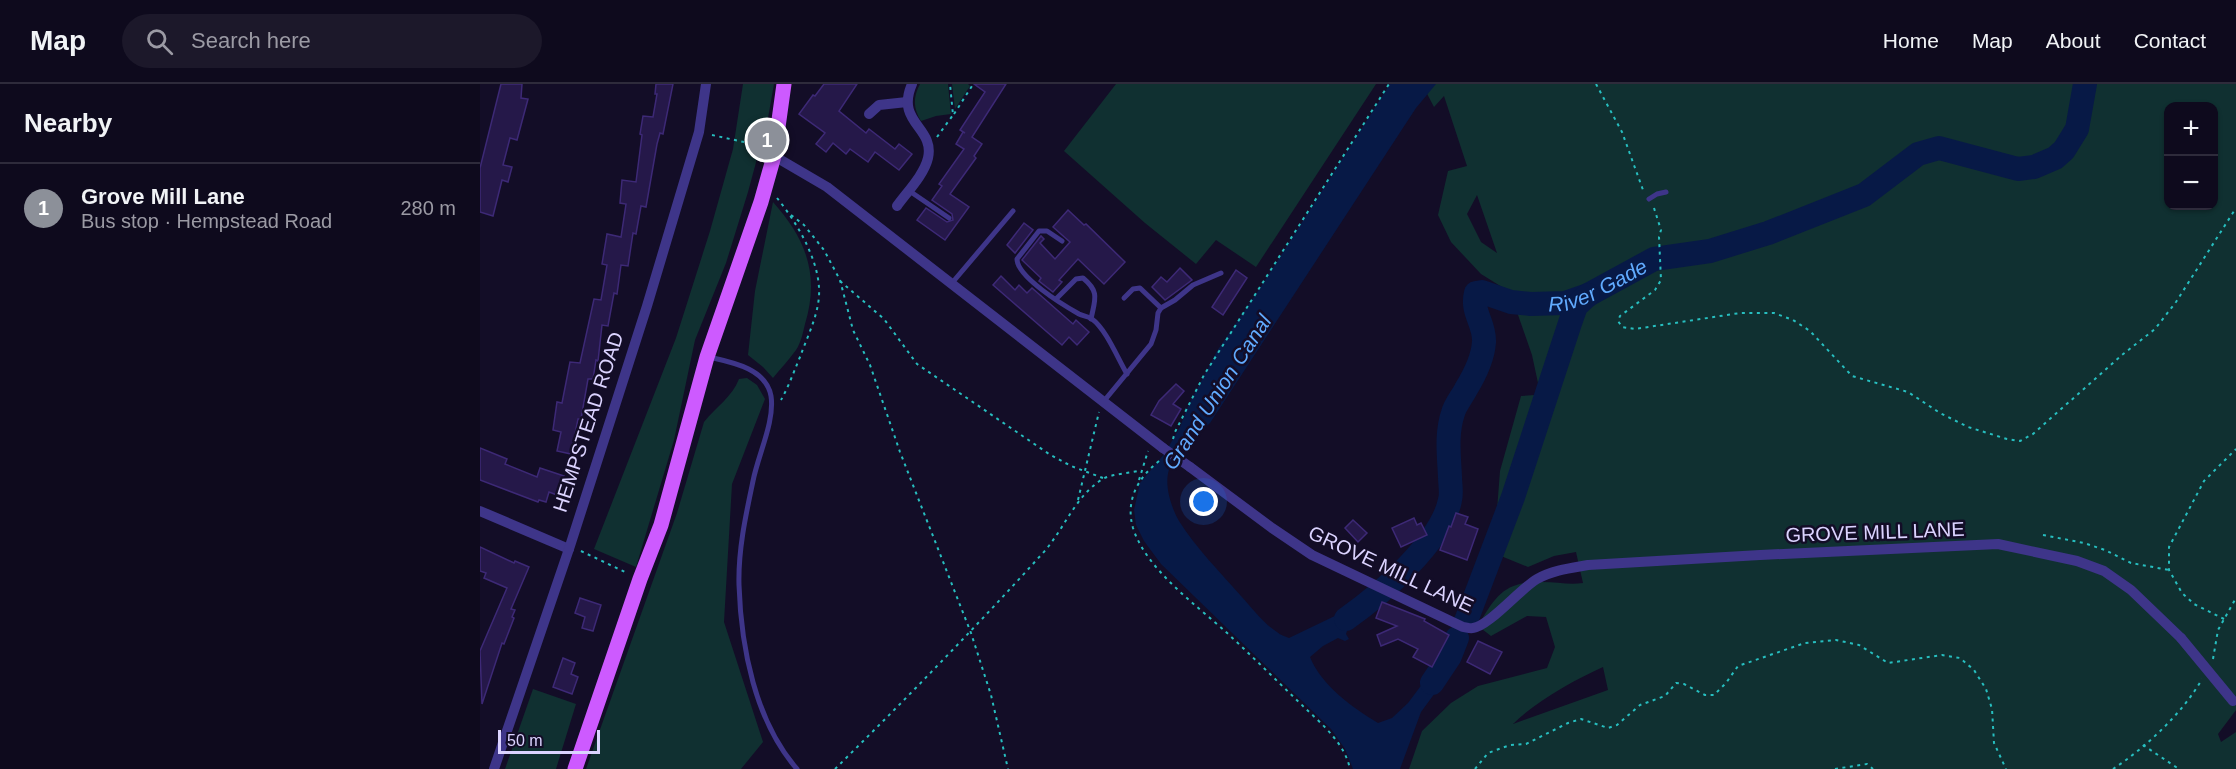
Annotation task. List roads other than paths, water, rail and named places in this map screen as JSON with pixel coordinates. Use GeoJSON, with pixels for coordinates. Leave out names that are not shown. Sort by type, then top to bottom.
{"type":"FeatureCollection","features":[{"type":"Feature","properties":{"kind":"main road"},"geometry":{"type":"LineString","coordinates":[[575,769],[640,579],[661,525],[707,357],[766,184],[769,151],[784,84]]}},
{"type":"Feature","properties":{"kind":"street","name":"HEMPSTEAD ROAD"},"geometry":{"type":"LineString","coordinates":[[494,769],[647,306],[699,132],[706,84]]}},
{"type":"Feature","properties":{"kind":"street"},"geometry":{"type":"LineString","coordinates":[[897,206],[928,160],[927,140],[914,123],[908,102],[912,84]]}},
{"type":"Feature","properties":{"kind":"street"},"geometry":{"type":"LineString","coordinates":[[869,114],[879,105],[908,102]]}},
{"type":"Feature","properties":{"kind":"street","name":"GROVE MILL LANE"},"geometry":{"type":"LineString","coordinates":[[769,151],[827,187],[1103,403],[1272,528],[1312,555],[1463,627],[1473,628],[1486,622],[1538,579],[1561,570],[1588,565],[1998,544],[2077,561],[2104,571],[2131,590],[2181,638],[2234,704]]}},
{"type":"Feature","properties":{"kind":"street"},"geometry":{"type":"LineString","coordinates":[[480,511],[569,547]]}},
{"type":"Feature","properties":{"kind":"lane"},"geometry":{"type":"LineString","coordinates":[[908,190],[949,218]]}},
{"type":"Feature","properties":{"kind":"lane"},"geometry":{"type":"LineString","coordinates":[[1649,199],[1666,192]]}},
{"type":"Feature","properties":{"kind":"lane"},"geometry":{"type":"LineString","coordinates":[[951,284],[1013,211]]}},
{"type":"Feature","properties":{"kind":"lane"},"geometry":{"type":"LineString","coordinates":[[1062,241],[1047,231],[1040,231],[1017,259],[1020,270],[1056,299],[1079,314],[1091,318],[1102,331],[1127,375]]}},
{"type":"Feature","properties":{"kind":"lane"},"geometry":{"type":"LineString","coordinates":[[1103,403],[1151,344],[1161,308],[1194,285],[1221,273]]}},
{"type":"Feature","properties":{"kind":"lane"},"geometry":{"type":"LineString","coordinates":[[1056,299],[1076,279],[1083,278],[1093,286],[1095,291],[1091,318]]}},
{"type":"Feature","properties":{"kind":"lane"},"geometry":{"type":"LineString","coordinates":[[1124,298],[1133,289],[1140,288],[1161,308]]}},
{"type":"Feature","properties":{"kind":"lane"},"geometry":{"type":"LineString","coordinates":[[707,357],[740,365],[758,374],[771,395],[771,417],[757,464],[742,545],[739,583],[742,627],[748,660],[760,702],[779,746],[797,769]]}},
{"type":"Feature","properties":{"kind":"water","name":"Grand Union Canal"},"geometry":{"type":"Polygon","coordinates":[[[1390,84],[1436,84],[1416,108],[1210,423],[1187,443],[1173,460],[1167,480],[1173,509],[1186,531],[1208,560],[1258,615],[1280,634],[1289,638],[1341,613],[1365,598],[1372,601],[1377,607],[1348,628],[1346,634],[1349,639],[1345,641],[1338,638],[1323,646],[1310,657],[1330,686],[1368,717],[1378,723],[1392,718],[1408,703],[1444,655],[1454,660],[1421,712],[1400,769],[1353,769],[1345,749],[1331,729],[1161,564],[1144,541],[1136,525],[1134,510],[1140,483],[1165,453],[1217,351],[1262,285],[1390,84]]]}},
{"type":"Feature","properties":{"kind":"waterway","name":"River Gade"},"geometry":{"type":"LineString","coordinates":[[1346,619],[1408,566],[1423,550],[1445,516],[1451,494],[1449,429],[1455,407],[1480,360],[1484,342],[1475,306],[1476,293],[1482,292],[1511,302],[1565,303],[1588,295],[1654,259],[1710,251],[1768,233],[1864,195],[1918,154],[1939,148],[2018,169],[2034,167],[2055,158],[2064,150],[2077,129],[2085,84]]}},
{"type":"Feature","properties":{"kind":"waterway"},"geometry":{"type":"LineString","coordinates":[[1466,621],[1513,497],[1576,306],[1588,295]]}},
{"type":"Feature","properties":{"kind":"waterway"},"geometry":{"type":"LineString","coordinates":[[1432,683],[1450,656],[1457,638]]}},
{"type":"Feature","properties":{"kind":"place","name":"Grove Mill Lane"},"geometry":{"type":"Point","coordinates":[767,140]}}]}
